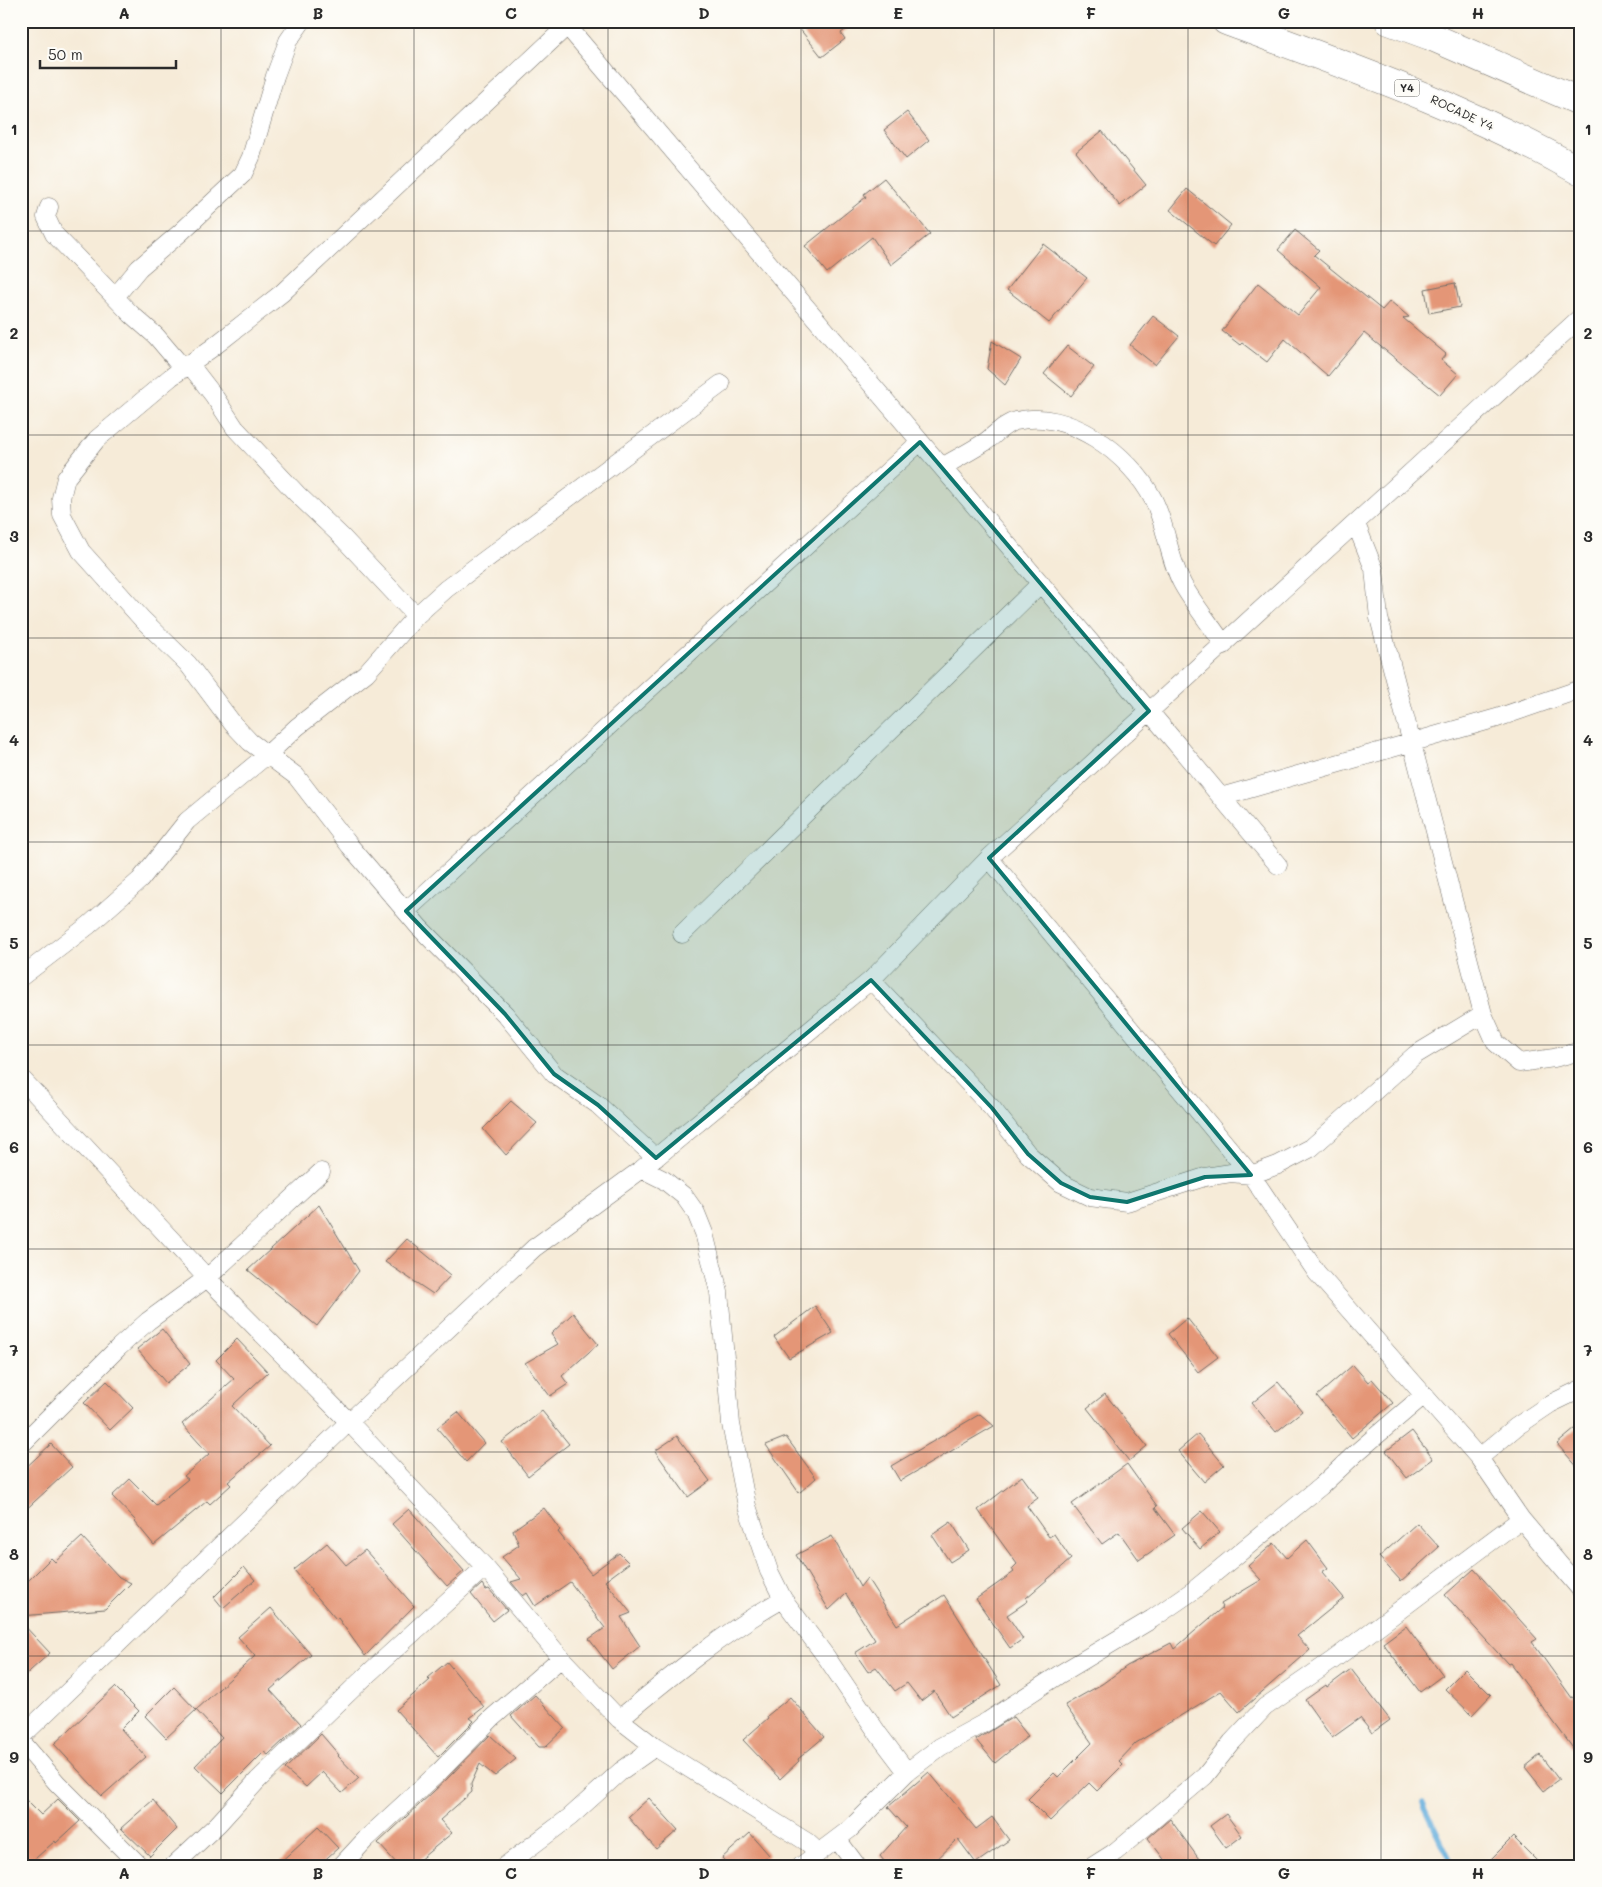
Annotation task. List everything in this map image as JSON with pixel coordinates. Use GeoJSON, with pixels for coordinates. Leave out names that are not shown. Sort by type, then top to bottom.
{"type":"FeatureCollection","features":[{"type":"Feature","properties":{"kind":"highway","name":"ROCADE Y4"},"geometry":{"type":"LineString","coordinates":[[1226,21],[1412,90],[1543,150],[1581,172]]}},
{"type":"Feature","properties":{"kind":"highway"},"geometry":{"type":"LineString","coordinates":[[1389,21],[1430,36],[1581,102]]}},
{"type":"Feature","properties":{"kind":"street"},"geometry":{"type":"LineString","coordinates":[[116,297],[139,268],[187,227],[243,174],[252,157],[275,76],[288,41],[302,21]]}},
{"type":"Feature","properties":{"kind":"street"},"geometry":{"type":"LineString","coordinates":[[907,1772],[879,1735],[828,1658],[783,1599],[769,1571],[747,1506],[732,1424],[719,1292],[704,1232],[696,1213],[684,1196],[664,1180],[598,1105],[554,1074],[506,1014],[406,912],[350,846],[296,776],[250,742],[233,724],[188,664],[142,619],[82,551],[62,515],[61,498],[66,478],[97,439],[119,418],[282,293],[565,23],[1278,865]]}},
{"type":"Feature","properties":{"kind":"street"},"geometry":{"type":"LineString","coordinates":[[49,207],[46,218],[54,234],[131,314],[187,367],[214,396],[235,428],[416,616]]}},
{"type":"Feature","properties":{"kind":"street"},"geometry":{"type":"LineString","coordinates":[[140,1866],[57,1783],[22,1737],[349,1422],[534,1248],[649,1164],[871,980],[989,858],[1581,317]]}},
{"type":"Feature","properties":{"kind":"street"},"geometry":{"type":"LineString","coordinates":[[21,977],[89,925],[140,880],[187,820],[268,754],[297,727],[366,673],[416,616],[446,589],[721,384]]}},
{"type":"Feature","properties":{"kind":"street"},"geometry":{"type":"LineString","coordinates":[[942,467],[984,442],[1014,421],[1052,420],[1079,428],[1120,457],[1136,475],[1152,498],[1165,530],[1170,551],[1182,584],[1224,644]]}},
{"type":"Feature","properties":{"kind":"street"},"geometry":{"type":"LineString","coordinates":[[406,912],[920,442]]}},
{"type":"Feature","properties":{"kind":"street"},"geometry":{"type":"LineString","coordinates":[[1356,524],[1374,569],[1379,618],[1483,1014],[1496,1043],[1519,1063],[1554,1058],[1581,1051]]}},
{"type":"Feature","properties":{"kind":"street"},"geometry":{"type":"LineString","coordinates":[[682,934],[1040,583]]}},
{"type":"Feature","properties":{"kind":"street"},"geometry":{"type":"LineString","coordinates":[[1221,797],[1497,718],[1581,689]]}},
{"type":"Feature","properties":{"kind":"street"},"geometry":{"type":"LineString","coordinates":[[989,858],[1252,1176],[1317,1273],[1479,1458],[1521,1519],[1581,1590]]}},
{"type":"Feature","properties":{"kind":"street"},"geometry":{"type":"LineString","coordinates":[[871,980],[992,1108],[1028,1154],[1061,1183],[1090,1197],[1128,1202],[1205,1177],[1231,1173],[1252,1176],[1311,1148],[1415,1055],[1483,1014]]}},
{"type":"Feature","properties":{"kind":"street"},"geometry":{"type":"LineString","coordinates":[[21,1078],[207,1278],[349,1422],[485,1567],[561,1658],[619,1719],[655,1747],[807,1842],[818,1852]]}},
{"type":"Feature","properties":{"kind":"street"},"geometry":{"type":"LineString","coordinates":[[21,1444],[118,1348],[148,1321],[207,1278],[321,1172]]}},
{"type":"Feature","properties":{"kind":"street"},"geometry":{"type":"LineString","coordinates":[[1479,1458],[1516,1427],[1550,1404],[1581,1389]]}},
{"type":"Feature","properties":{"kind":"street"},"geometry":{"type":"LineString","coordinates":[[801,1866],[850,1829],[907,1772],[940,1747],[988,1721],[1060,1674],[1152,1619],[1194,1590],[1321,1486],[1356,1453],[1424,1395]]}},
{"type":"Feature","properties":{"kind":"street"},"geometry":{"type":"LineString","coordinates":[[1093,1866],[1115,1852],[1205,1776],[1232,1742],[1265,1707],[1333,1660],[1521,1519]]}},
{"type":"Feature","properties":{"kind":"street"},"geometry":{"type":"LineString","coordinates":[[173,1866],[218,1824],[258,1780],[368,1673],[485,1567]]}},
{"type":"Feature","properties":{"kind":"street"},"geometry":{"type":"LineString","coordinates":[[619,1719],[751,1617],[783,1599]]}},
{"type":"Feature","properties":{"kind":"street"},"geometry":{"type":"LineString","coordinates":[[341,1866],[366,1839],[440,1771],[492,1718],[561,1658]]}},
{"type":"Feature","properties":{"kind":"street"},"geometry":{"type":"LineString","coordinates":[[505,1866],[570,1817],[621,1771],[655,1747]]}},
{"type":"Feature","properties":{"kind":"street"},"geometry":{"type":"LineString","coordinates":[[837,1839],[857,1866]]}},
{"type":"Feature","properties":{"kind":"highlighted area"},"geometry":{"type":"Polygon","coordinates":[[[920,442],[1149,711],[989,858],[1251,1175],[1205,1177],[1127,1202],[1090,1197],[1061,1183],[1028,1154],[992,1108],[871,980],[656,1158],[598,1105],[554,1074],[505,1014],[406,911],[920,442]]]}},
{"type":"Feature","properties":{"kind":"building"},"geometry":{"type":"Polygon","coordinates":[[[808,21],[858,21],[841,33],[845,39],[822,57],[799,28],[808,21]]]}},
{"type":"Feature","properties":{"kind":"building"},"geometry":{"type":"Polygon","coordinates":[[[907,112],[929,140],[906,159],[884,130],[907,112]]]}},
{"type":"Feature","properties":{"kind":"building"},"geometry":{"type":"Polygon","coordinates":[[[1102,131],[1146,185],[1120,206],[1076,152],[1102,131]]]}},
{"type":"Feature","properties":{"kind":"building"},"geometry":{"type":"Polygon","coordinates":[[[884,178],[930,234],[891,265],[872,237],[827,273],[805,246],[866,197],[864,194],[884,178]]]}},
{"type":"Feature","properties":{"kind":"building"},"geometry":{"type":"Polygon","coordinates":[[[1187,189],[1231,225],[1214,246],[1170,210],[1187,189]]]}},
{"type":"Feature","properties":{"kind":"building"},"geometry":{"type":"Polygon","coordinates":[[[1295,230],[1319,250],[1314,255],[1382,310],[1390,301],[1409,317],[1403,318],[1446,354],[1441,360],[1458,374],[1440,395],[1364,333],[1328,376],[1285,339],[1267,362],[1222,331],[1258,283],[1298,315],[1321,287],[1278,250],[1295,230]]]}},
{"type":"Feature","properties":{"kind":"building"},"geometry":{"type":"Polygon","coordinates":[[[1043,244],[1087,278],[1049,323],[1007,290],[1043,244]]]}},
{"type":"Feature","properties":{"kind":"building"},"geometry":{"type":"Polygon","coordinates":[[[1455,283],[1460,307],[1429,313],[1425,289],[1455,283]]]}},
{"type":"Feature","properties":{"kind":"building"},"geometry":{"type":"Polygon","coordinates":[[[1153,316],[1179,336],[1155,365],[1130,345],[1153,316]]]}},
{"type":"Feature","properties":{"kind":"building"},"geometry":{"type":"Polygon","coordinates":[[[992,341],[1021,359],[1005,385],[987,369],[992,341]]]}},
{"type":"Feature","properties":{"kind":"building"},"geometry":{"type":"Polygon","coordinates":[[[1067,346],[1094,367],[1071,396],[1044,374],[1067,346]]]}},
{"type":"Feature","properties":{"kind":"building"},"geometry":{"type":"Polygon","coordinates":[[[511,1101],[537,1123],[506,1155],[483,1129],[511,1101]]]}},
{"type":"Feature","properties":{"kind":"building"},"geometry":{"type":"Polygon","coordinates":[[[319,1205],[359,1271],[317,1326],[248,1270],[319,1205]]]}},
{"type":"Feature","properties":{"kind":"building"},"geometry":{"type":"Polygon","coordinates":[[[407,1239],[451,1275],[433,1294],[385,1262],[407,1239]]]}},
{"type":"Feature","properties":{"kind":"building"},"geometry":{"type":"Polygon","coordinates":[[[815,1306],[833,1333],[789,1358],[774,1337],[815,1306]]]}},
{"type":"Feature","properties":{"kind":"building"},"geometry":{"type":"Polygon","coordinates":[[[573,1313],[598,1344],[562,1376],[568,1384],[550,1396],[525,1363],[558,1344],[551,1334],[573,1313]]]}},
{"type":"Feature","properties":{"kind":"building"},"geometry":{"type":"Polygon","coordinates":[[[1187,1318],[1218,1357],[1198,1372],[1168,1334],[1187,1318]]]}},
{"type":"Feature","properties":{"kind":"building"},"geometry":{"type":"Polygon","coordinates":[[[162,1329],[190,1364],[166,1383],[137,1349],[162,1329]]]}},
{"type":"Feature","properties":{"kind":"building"},"geometry":{"type":"Polygon","coordinates":[[[237,1339],[268,1372],[232,1406],[270,1446],[228,1482],[231,1485],[210,1504],[207,1501],[154,1545],[136,1521],[112,1496],[130,1479],[156,1505],[188,1479],[184,1476],[209,1454],[182,1424],[234,1379],[216,1360],[237,1339]]]}},
{"type":"Feature","properties":{"kind":"building"},"geometry":{"type":"Polygon","coordinates":[[[1353,1365],[1368,1382],[1372,1379],[1393,1403],[1352,1438],[1317,1396],[1353,1365]]]}},
{"type":"Feature","properties":{"kind":"building"},"geometry":{"type":"Polygon","coordinates":[[[107,1381],[133,1408],[110,1430],[84,1403],[107,1381]]]}},
{"type":"Feature","properties":{"kind":"building"},"geometry":{"type":"Polygon","coordinates":[[[1278,1382],[1302,1411],[1276,1432],[1252,1403],[1278,1382]]]}},
{"type":"Feature","properties":{"kind":"building"},"geometry":{"type":"Polygon","coordinates":[[[1105,1394],[1147,1446],[1129,1461],[1087,1408],[1105,1394]]]}},
{"type":"Feature","properties":{"kind":"building"},"geometry":{"type":"Polygon","coordinates":[[[542,1411],[569,1444],[528,1476],[502,1442],[542,1411]]]}},
{"type":"Feature","properties":{"kind":"building"},"geometry":{"type":"Polygon","coordinates":[[[458,1412],[484,1443],[466,1462],[437,1428],[458,1412]]]}},
{"type":"Feature","properties":{"kind":"building"},"geometry":{"type":"Polygon","coordinates":[[[980,1414],[994,1426],[900,1481],[891,1466],[980,1414]]]}},
{"type":"Feature","properties":{"kind":"building"},"geometry":{"type":"Polygon","coordinates":[[[1581,1424],[1581,1471],[1557,1444],[1581,1424]]]}},
{"type":"Feature","properties":{"kind":"building"},"geometry":{"type":"Polygon","coordinates":[[[1412,1431],[1433,1459],[1407,1478],[1386,1451],[1412,1431]]]}},
{"type":"Feature","properties":{"kind":"building"},"geometry":{"type":"Polygon","coordinates":[[[1198,1434],[1224,1465],[1204,1482],[1178,1451],[1198,1434]]]}},
{"type":"Feature","properties":{"kind":"building"},"geometry":{"type":"Polygon","coordinates":[[[677,1436],[710,1481],[688,1497],[655,1451],[677,1436]]]}},
{"type":"Feature","properties":{"kind":"building"},"geometry":{"type":"Polygon","coordinates":[[[786,1437],[816,1478],[799,1493],[766,1445],[786,1437]]]}},
{"type":"Feature","properties":{"kind":"building"},"geometry":{"type":"Polygon","coordinates":[[[51,1444],[72,1467],[21,1514],[21,1472],[51,1444]]]}},
{"type":"Feature","properties":{"kind":"building"},"geometry":{"type":"Polygon","coordinates":[[[1127,1464],[1175,1535],[1139,1560],[1119,1532],[1102,1544],[1072,1504],[1127,1464]]]}},
{"type":"Feature","properties":{"kind":"building"},"geometry":{"type":"Polygon","coordinates":[[[1022,1476],[1038,1498],[1027,1506],[1049,1537],[1054,1534],[1071,1559],[1026,1598],[1028,1601],[1007,1615],[1023,1639],[1010,1648],[976,1599],[1014,1572],[1012,1569],[1017,1564],[978,1510],[1022,1476]]]}},
{"type":"Feature","properties":{"kind":"building"},"geometry":{"type":"Polygon","coordinates":[[[544,1508],[560,1530],[558,1532],[591,1574],[619,1553],[629,1563],[605,1581],[631,1613],[621,1617],[640,1646],[612,1669],[589,1639],[605,1628],[570,1582],[535,1606],[527,1593],[523,1596],[511,1582],[521,1579],[502,1557],[519,1545],[513,1530],[544,1508]]]}},
{"type":"Feature","properties":{"kind":"building"},"geometry":{"type":"Polygon","coordinates":[[[409,1509],[464,1571],[447,1586],[392,1524],[409,1509]]]}},
{"type":"Feature","properties":{"kind":"building"},"geometry":{"type":"Polygon","coordinates":[[[1202,1511],[1220,1532],[1200,1549],[1182,1528],[1202,1511]]]}},
{"type":"Feature","properties":{"kind":"building"},"geometry":{"type":"Polygon","coordinates":[[[951,1522],[969,1550],[950,1562],[932,1535],[951,1522]]]}},
{"type":"Feature","properties":{"kind":"building"},"geometry":{"type":"Polygon","coordinates":[[[1417,1523],[1439,1547],[1401,1581],[1379,1557],[1417,1523]]]}},
{"type":"Feature","properties":{"kind":"building"},"geometry":{"type":"Polygon","coordinates":[[[832,1536],[860,1587],[867,1578],[897,1625],[944,1595],[1001,1685],[951,1717],[934,1691],[921,1701],[907,1683],[895,1691],[876,1667],[868,1672],[855,1653],[875,1640],[846,1594],[829,1610],[796,1555],[832,1536]]]}},
{"type":"Feature","properties":{"kind":"building"},"geometry":{"type":"Polygon","coordinates":[[[82,1537],[119,1577],[131,1583],[105,1609],[21,1616],[21,1588],[51,1558],[55,1562],[82,1537]]]}},
{"type":"Feature","properties":{"kind":"building"},"geometry":{"type":"Polygon","coordinates":[[[1307,1540],[1328,1568],[1322,1572],[1344,1598],[1297,1636],[1310,1650],[1239,1712],[1221,1691],[1136,1743],[1119,1761],[1123,1765],[1097,1791],[1089,1783],[1050,1821],[1028,1799],[1054,1773],[1058,1777],[1092,1743],[1065,1705],[1102,1684],[1127,1666],[1171,1643],[1174,1649],[1223,1607],[1221,1604],[1261,1580],[1248,1566],[1274,1543],[1287,1558],[1307,1540]]]}},
{"type":"Feature","properties":{"kind":"building"},"geometry":{"type":"Polygon","coordinates":[[[327,1543],[346,1565],[365,1550],[414,1606],[365,1656],[338,1618],[336,1619],[294,1570],[327,1543]]]}},
{"type":"Feature","properties":{"kind":"building"},"geometry":{"type":"Polygon","coordinates":[[[244,1567],[255,1580],[223,1608],[214,1597],[244,1567]]]}},
{"type":"Feature","properties":{"kind":"building"},"geometry":{"type":"Polygon","coordinates":[[[1474,1569],[1537,1639],[1532,1642],[1572,1698],[1581,1691],[1581,1759],[1510,1663],[1508,1664],[1445,1595],[1474,1569]]]}},
{"type":"Feature","properties":{"kind":"building"},"geometry":{"type":"Polygon","coordinates":[[[482,1584],[486,1590],[489,1589],[507,1610],[493,1621],[471,1594],[482,1584]]]}},
{"type":"Feature","properties":{"kind":"building"},"geometry":{"type":"Polygon","coordinates":[[[271,1608],[311,1655],[270,1690],[301,1724],[268,1755],[264,1752],[223,1793],[195,1766],[222,1738],[196,1710],[255,1656],[238,1637],[271,1608]]]}},
{"type":"Feature","properties":{"kind":"building"},"geometry":{"type":"Polygon","coordinates":[[[21,1622],[50,1653],[21,1679],[21,1622]]]}},
{"type":"Feature","properties":{"kind":"building"},"geometry":{"type":"Polygon","coordinates":[[[1406,1626],[1443,1675],[1420,1692],[1383,1643],[1406,1626]]]}},
{"type":"Feature","properties":{"kind":"building"},"geometry":{"type":"Polygon","coordinates":[[[447,1662],[484,1707],[470,1718],[474,1721],[438,1757],[396,1710],[447,1662]]]}},
{"type":"Feature","properties":{"kind":"building"},"geometry":{"type":"Polygon","coordinates":[[[1351,1669],[1390,1720],[1372,1733],[1360,1718],[1332,1738],[1305,1700],[1326,1685],[1327,1687],[1351,1669]]]}},
{"type":"Feature","properties":{"kind":"building"},"geometry":{"type":"Polygon","coordinates":[[[1465,1669],[1491,1695],[1472,1715],[1445,1689],[1465,1669]]]}},
{"type":"Feature","properties":{"kind":"building"},"geometry":{"type":"Polygon","coordinates":[[[115,1687],[139,1711],[121,1729],[146,1757],[102,1796],[54,1744],[115,1687]]]}},
{"type":"Feature","properties":{"kind":"building"},"geometry":{"type":"Polygon","coordinates":[[[174,1687],[196,1710],[166,1738],[145,1716],[174,1687]]]}},
{"type":"Feature","properties":{"kind":"building"},"geometry":{"type":"Polygon","coordinates":[[[535,1695],[565,1728],[545,1747],[539,1747],[511,1716],[535,1695]]]}},
{"type":"Feature","properties":{"kind":"building"},"geometry":{"type":"Polygon","coordinates":[[[790,1697],[824,1737],[798,1759],[799,1761],[780,1779],[743,1740],[768,1718],[767,1716],[790,1697]]]}},
{"type":"Feature","properties":{"kind":"building"},"geometry":{"type":"Polygon","coordinates":[[[1013,1717],[1028,1736],[995,1763],[976,1740],[1013,1717]]]}},
{"type":"Feature","properties":{"kind":"building"},"geometry":{"type":"Polygon","coordinates":[[[321,1734],[338,1756],[359,1778],[342,1793],[322,1772],[306,1787],[285,1769],[321,1734]]]}},
{"type":"Feature","properties":{"kind":"building"},"geometry":{"type":"Polygon","coordinates":[[[490,1735],[516,1759],[495,1776],[480,1764],[471,1784],[472,1792],[440,1820],[452,1833],[412,1866],[399,1866],[378,1843],[447,1779],[490,1735]]]}},
{"type":"Feature","properties":{"kind":"building"},"geometry":{"type":"Polygon","coordinates":[[[1540,1755],[1559,1780],[1544,1791],[1525,1767],[1540,1755]]]}},
{"type":"Feature","properties":{"kind":"building"},"geometry":{"type":"Polygon","coordinates":[[[929,1772],[976,1829],[992,1817],[1009,1840],[976,1863],[958,1839],[930,1866],[888,1866],[880,1856],[906,1827],[888,1807],[929,1772]]]}},
{"type":"Feature","properties":{"kind":"building"},"geometry":{"type":"Polygon","coordinates":[[[21,1795],[41,1815],[58,1799],[80,1821],[27,1866],[21,1866],[21,1795]]]}},
{"type":"Feature","properties":{"kind":"building"},"geometry":{"type":"Polygon","coordinates":[[[649,1798],[678,1830],[656,1849],[628,1817],[649,1798]]]}},
{"type":"Feature","properties":{"kind":"building"},"geometry":{"type":"Polygon","coordinates":[[[153,1800],[177,1829],[150,1856],[121,1828],[153,1800]]]}},
{"type":"Feature","properties":{"kind":"building"},"geometry":{"type":"Polygon","coordinates":[[[1226,1814],[1242,1836],[1226,1848],[1210,1826],[1226,1814]]]}},
{"type":"Feature","properties":{"kind":"building"},"geometry":{"type":"Polygon","coordinates":[[[1170,1819],[1204,1866],[1169,1866],[1148,1838],[1170,1819]]]}},
{"type":"Feature","properties":{"kind":"building"},"geometry":{"type":"Polygon","coordinates":[[[318,1827],[338,1848],[318,1866],[276,1866],[318,1827]]]}},
{"type":"Feature","properties":{"kind":"building"},"geometry":{"type":"Polygon","coordinates":[[[750,1833],[769,1855],[757,1866],[729,1866],[722,1858],[750,1833]]]}},
{"type":"Feature","properties":{"kind":"building"},"geometry":{"type":"Polygon","coordinates":[[[1513,1837],[1542,1866],[1484,1866],[1513,1837]]]}},
{"type":"Feature","properties":{"kind":"waterway"},"geometry":{"type":"LineString","coordinates":[[1423,1803],[1453,1866]]}}]}
